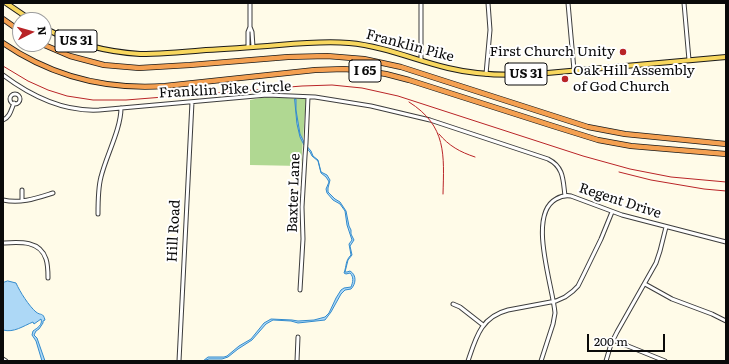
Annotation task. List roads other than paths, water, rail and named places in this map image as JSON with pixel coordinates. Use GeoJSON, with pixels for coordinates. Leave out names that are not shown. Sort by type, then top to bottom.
{"type":"FeatureCollection","features":[{"type":"Feature","properties":{"kind":"highway"},"geometry":{"type":"LineString","coordinates":[[3,19],[12,25]]}},
{"type":"Feature","properties":{"kind":"highway","name":"I 65"},"geometry":{"type":"LineString","coordinates":[[3,43],[32,60],[62,73],[94,82],[127,86],[141,87],[170,85],[320,70],[377,72],[413,81],[598,140],[631,146],[726,154]]}},
{"type":"Feature","properties":{"kind":"highway","name":"I 65"},"geometry":{"type":"LineString","coordinates":[[52,48],[70,56],[104,65],[139,68],[327,56],[364,59],[401,67],[588,127],[625,134],[726,144]]}},
{"type":"Feature","properties":{"kind":"main road"},"geometry":{"type":"LineString","coordinates":[[6,3],[19,12]]}},
{"type":"Feature","properties":{"kind":"main road","name":"Franklin Pike"},"geometry":{"type":"LineString","coordinates":[[52,32],[64,37],[103,49],[138,54],[160,54],[311,43],[348,43],[386,49],[455,70],[486,74],[522,75],[726,56]]}},
{"type":"Feature","properties":{"kind":"street"},"geometry":{"type":"LineString","coordinates":[[250,3],[250,27],[248,32],[251,47]]}},
{"type":"Feature","properties":{"kind":"street"},"geometry":{"type":"LineString","coordinates":[[421,3],[421,60]]}},
{"type":"Feature","properties":{"kind":"street"},"geometry":{"type":"LineString","coordinates":[[486,74],[490,30],[488,3]]}},
{"type":"Feature","properties":{"kind":"street"},"geometry":{"type":"LineString","coordinates":[[568,3],[574,70]]}},
{"type":"Feature","properties":{"kind":"street"},"geometry":{"type":"LineString","coordinates":[[684,3],[689,60]]}},
{"type":"Feature","properties":{"kind":"street","name":"Franklin Pike Circle"},"geometry":{"type":"LineString","coordinates":[[3,75],[35,96],[74,109],[87,110],[121,108],[266,95],[308,97],[357,103],[430,120],[542,157],[553,162],[560,170],[563,177],[565,196]]}},
{"type":"Feature","properties":{"kind":"street","name":"Baxter Lane"},"geometry":{"type":"LineString","coordinates":[[300,290],[304,239],[302,207],[308,97]]}},
{"type":"Feature","properties":{"kind":"street","name":"Hill Road"},"geometry":{"type":"LineString","coordinates":[[179,361],[192,102]]}},
{"type":"Feature","properties":{"kind":"street"},"geometry":{"type":"LineString","coordinates":[[3,120],[7,119],[9,116],[14,103]]}},
{"type":"Feature","properties":{"kind":"street"},"geometry":{"type":"LineString","coordinates":[[98,214],[100,178],[118,124],[121,108]]}},
{"type":"Feature","properties":{"kind":"street"},"geometry":{"type":"LineString","coordinates":[[22,190],[22,200]]}},
{"type":"Feature","properties":{"kind":"street"},"geometry":{"type":"LineString","coordinates":[[3,200],[11,201],[34,199],[53,193]]}},
{"type":"Feature","properties":{"kind":"street","name":"Regent Drive"},"geometry":{"type":"LineString","coordinates":[[541,361],[553,324],[554,313],[543,246],[543,221],[545,211],[550,204],[558,198],[565,196],[578,198],[612,212],[726,242]]}},
{"type":"Feature","properties":{"kind":"street"},"geometry":{"type":"LineString","coordinates":[[468,361],[477,336],[483,325],[492,317],[502,311],[553,301],[567,296],[578,286],[612,212]]}},
{"type":"Feature","properties":{"kind":"street"},"geometry":{"type":"LineString","coordinates":[[606,361],[613,340],[654,267],[659,255],[666,226]]}},
{"type":"Feature","properties":{"kind":"street"},"geometry":{"type":"LineString","coordinates":[[3,243],[26,243],[32,244],[38,248],[46,258],[48,278]]}},
{"type":"Feature","properties":{"kind":"street"},"geometry":{"type":"LineString","coordinates":[[645,284],[670,298],[726,321]]}},
{"type":"Feature","properties":{"kind":"street"},"geometry":{"type":"LineString","coordinates":[[453,304],[460,307],[483,325]]}},
{"type":"Feature","properties":{"kind":"street"},"geometry":{"type":"LineString","coordinates":[[297,361],[298,337]]}},
{"type":"Feature","properties":{"kind":"street"},"geometry":{"type":"LineString","coordinates":[[613,340],[665,361]]}},
{"type":"Feature","properties":{"kind":"water"},"geometry":{"type":"Polygon","coordinates":[[[295,99],[300,134],[313,156],[318,160],[321,172],[327,175],[330,180],[328,192],[340,202],[346,211],[351,234],[354,240],[350,246],[352,255],[348,260],[345,272],[350,271],[354,275],[354,285],[351,289],[345,290],[341,294],[325,320],[298,323],[273,320],[266,324],[252,340],[228,357],[203,361],[208,357],[227,356],[239,346],[251,339],[264,323],[271,319],[298,321],[314,320],[325,317],[329,313],[341,290],[351,287],[352,285],[353,280],[350,273],[344,273],[347,261],[351,255],[349,244],[352,240],[347,225],[345,211],[340,204],[333,200],[327,193],[326,189],[329,182],[321,173],[318,161],[312,156],[300,137],[297,124],[295,99]]]}},
{"type":"Feature","properties":{"kind":"water"},"geometry":{"type":"Polygon","coordinates":[[[8,281],[16,283],[30,306],[36,312],[43,315],[45,320],[34,335],[37,338],[45,361],[42,361],[36,341],[32,335],[33,331],[40,325],[41,319],[34,324],[33,322],[15,330],[3,330],[3,283],[8,281]]]}},
{"type":"Feature","properties":{"kind":"railway"},"geometry":{"type":"LineString","coordinates":[[3,66],[28,81],[48,90],[67,96],[93,100],[126,100],[302,86],[332,85],[362,88],[398,96],[583,156],[630,169],[671,177],[726,182]]}},
{"type":"Feature","properties":{"kind":"railway"},"geometry":{"type":"LineString","coordinates":[[409,102],[421,111],[437,131],[443,154],[443,194]]}},
{"type":"Feature","properties":{"kind":"railway"},"geometry":{"type":"LineString","coordinates":[[439,134],[455,148],[475,157]]}},
{"type":"Feature","properties":{"kind":"railway"},"geometry":{"type":"LineString","coordinates":[[619,172],[651,180],[704,189],[726,191]]}},
{"type":"Feature","properties":{"kind":"place","name":"First Church Unity"},"geometry":{"type":"Point","coordinates":[623,52]}},
{"type":"Feature","properties":{"kind":"place","name":"Oak Hill Assembly of God Church"},"geometry":{"type":"Point","coordinates":[565,79]}}]}
